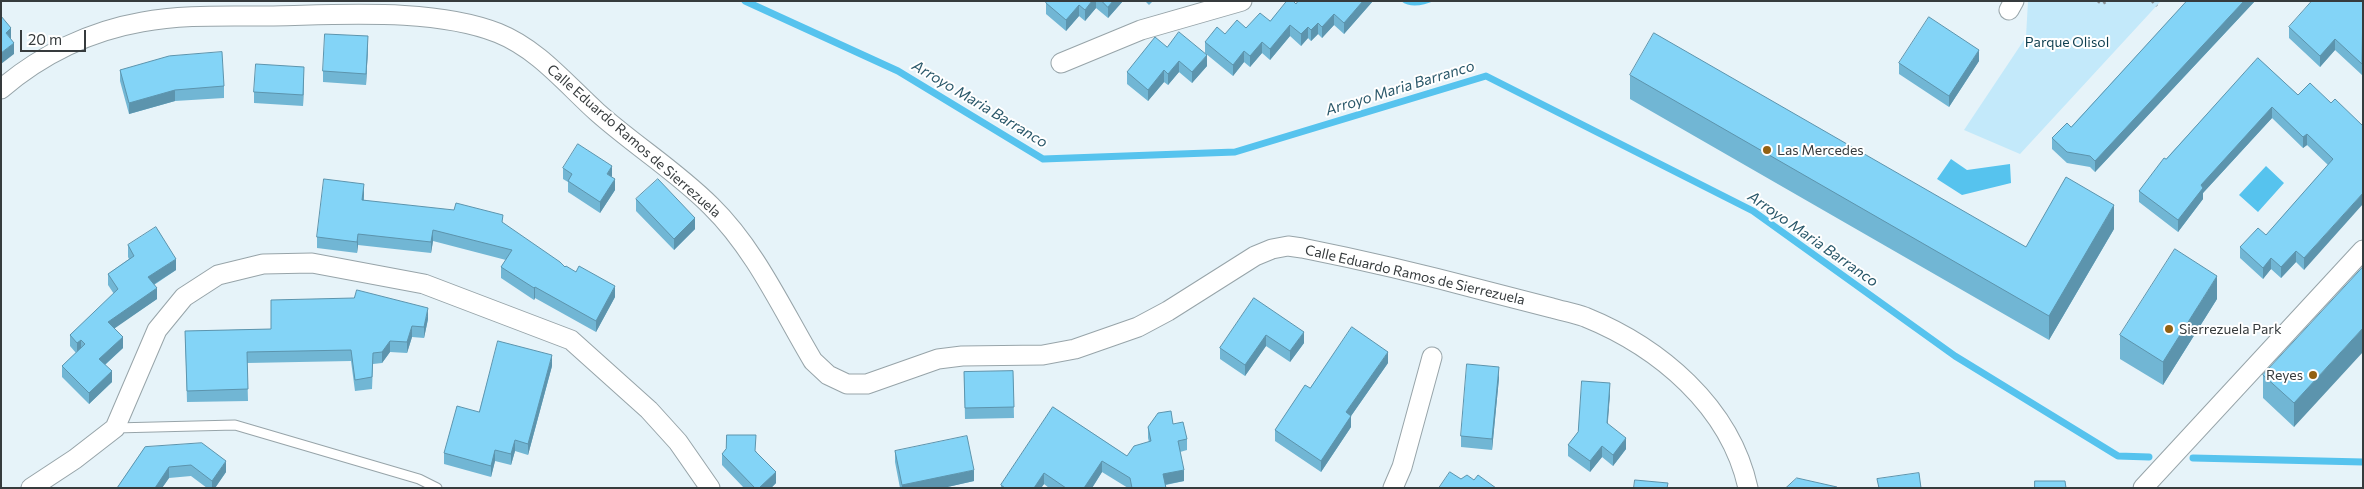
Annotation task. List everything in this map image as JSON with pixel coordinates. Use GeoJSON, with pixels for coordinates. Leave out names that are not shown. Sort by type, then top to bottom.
{"type":"FeatureCollection","features":[{"type":"Feature","properties":{"kind":"street"},"geometry":{"type":"LineString","coordinates":[[1061,63],[1141,30],[1242,1]]}},
{"type":"Feature","properties":{"kind":"street","name":"Calle Eduardo Ramos de Sierrezuela"},"geometry":{"type":"LineString","coordinates":[[1,89],[20,73],[55,52],[96,34],[142,22],[188,17],[426,16],[496,32],[517,41],[616,128],[710,206],[747,248],[813,361],[828,375],[847,384],[867,384],[938,359],[962,356],[1043,355],[1075,349],[1138,327],[1168,311],[1255,256],[1272,249],[1288,246],[1398,268],[1584,316],[1642,346],[1671,368],[1699,394],[1719,421],[1738,454],[1748,488]]}},
{"type":"Feature","properties":{"kind":"street"},"geometry":{"type":"LineString","coordinates":[[2143,488],[2363,250]]}},
{"type":"Feature","properties":{"kind":"street"},"geometry":{"type":"LineString","coordinates":[[31,488],[75,459],[115,428],[157,330],[184,297],[218,275],[263,264],[312,263],[424,284],[571,340],[649,410],[678,442],[710,488]]}},
{"type":"Feature","properties":{"kind":"street"},"geometry":{"type":"LineString","coordinates":[[1393,488],[1402,467],[1432,357]]}},
{"type":"Feature","properties":{"kind":"lane"},"geometry":{"type":"LineString","coordinates":[[115,428],[235,425],[419,479],[437,488]]}},
{"type":"Feature","properties":{"kind":"path"},"geometry":{"type":"LineString","coordinates":[[2098,1],[2102,4],[2107,1]]}},
{"type":"Feature","properties":{"kind":"path"},"geometry":{"type":"LineString","coordinates":[[2152,1],[2157,6]]}},
{"type":"Feature","properties":{"kind":"green space","name":"Parque Olisol"},"geometry":{"type":"Polygon","coordinates":[[[2028,1],[2161,1],[2020,154],[1964,130],[2026,37],[2028,1]]]}},
{"type":"Feature","properties":{"kind":"water"},"geometry":{"type":"Polygon","coordinates":[[[1401,1],[1434,1],[1413,6],[1401,1]]]}},
{"type":"Feature","properties":{"kind":"water"},"geometry":{"type":"Polygon","coordinates":[[[1951,159],[1967,170],[2010,164],[2011,183],[1962,195],[1937,179],[1951,159]]]}},
{"type":"Feature","properties":{"kind":"water"},"geometry":{"type":"Polygon","coordinates":[[[2266,166],[2284,183],[2258,212],[2239,195],[2266,166]]]}},
{"type":"Feature","properties":{"kind":"building"},"geometry":{"type":"Polygon","coordinates":[[[1047,1],[1092,1],[1085,10],[1079,5],[1066,20],[1046,3],[1047,1]]]}},
{"type":"Feature","properties":{"kind":"building"},"geometry":{"type":"Polygon","coordinates":[[[1102,1],[1113,1],[1108,7],[1102,1]]]}},
{"type":"Feature","properties":{"kind":"building"},"geometry":{"type":"Polygon","coordinates":[[[1287,1],[1293,1],[1296,4],[1298,1],[1363,1],[1344,23],[1334,14],[1322,27],[1318,23],[1311,30],[1308,27],[1301,34],[1290,25],[1270,49],[1262,42],[1250,56],[1244,51],[1233,65],[1205,42],[1217,27],[1225,34],[1237,20],[1246,28],[1260,13],[1270,21],[1287,1]]]}},
{"type":"Feature","properties":{"kind":"building"},"geometry":{"type":"Polygon","coordinates":[[[2187,1],[2244,1],[2095,161],[2090,156],[2067,152],[2052,138],[2067,123],[2071,127],[2187,1]]]}},
{"type":"Feature","properties":{"kind":"building"},"geometry":{"type":"Polygon","coordinates":[[[2312,1],[2363,1],[2362,64],[2335,39],[2320,56],[2289,27],[2312,1]]]}},
{"type":"Feature","properties":{"kind":"building"},"geometry":{"type":"Polygon","coordinates":[[[1,16],[11,28],[6,33],[14,43],[1,53],[1,16]]]}},
{"type":"Feature","properties":{"kind":"building"},"geometry":{"type":"Polygon","coordinates":[[[1929,17],[1979,50],[1949,96],[1899,63],[1929,17]]]}},
{"type":"Feature","properties":{"kind":"building"},"geometry":{"type":"Polygon","coordinates":[[[1179,32],[1207,55],[1192,72],[1179,61],[1168,74],[1164,70],[1148,90],[1127,72],[1155,37],[1167,47],[1179,32]]]}},
{"type":"Feature","properties":{"kind":"building"},"geometry":{"type":"Polygon","coordinates":[[[1654,33],[2026,247],[2066,177],[2114,205],[2049,316],[1630,75],[1654,33]]]}},
{"type":"Feature","properties":{"kind":"building"},"geometry":{"type":"Polygon","coordinates":[[[325,34],[368,36],[366,74],[323,71],[325,34]]]}},
{"type":"Feature","properties":{"kind":"building"},"geometry":{"type":"Polygon","coordinates":[[[222,52],[224,86],[175,90],[129,103],[120,70],[169,56],[222,52]]]}},
{"type":"Feature","properties":{"kind":"building"},"geometry":{"type":"Polygon","coordinates":[[[2258,58],[2298,95],[2310,83],[2331,103],[2335,99],[2363,126],[2363,193],[2304,258],[2296,251],[2281,267],[2271,258],[2263,268],[2240,247],[2258,228],[2266,235],[2333,159],[2307,134],[2303,137],[2272,107],[2201,185],[2203,188],[2178,220],[2139,191],[2164,158],[2166,159],[2258,58]]]}},
{"type":"Feature","properties":{"kind":"building"},"geometry":{"type":"Polygon","coordinates":[[[256,64],[304,67],[303,95],[254,92],[256,64]]]}},
{"type":"Feature","properties":{"kind":"building"},"geometry":{"type":"Polygon","coordinates":[[[578,144],[612,166],[607,174],[615,179],[600,202],[568,181],[572,174],[563,168],[578,144]]]}},
{"type":"Feature","properties":{"kind":"building"},"geometry":{"type":"Polygon","coordinates":[[[324,179],[364,184],[362,200],[454,210],[456,203],[503,215],[502,222],[565,267],[576,272],[579,266],[615,286],[596,321],[534,288],[501,267],[512,250],[433,230],[431,242],[358,234],[357,242],[317,237],[324,179]]]}},
{"type":"Feature","properties":{"kind":"building"},"geometry":{"type":"Polygon","coordinates":[[[658,179],[695,218],[674,239],[636,199],[658,179]]]}},
{"type":"Feature","properties":{"kind":"building"},"geometry":{"type":"Polygon","coordinates":[[[156,227],[176,259],[148,277],[157,288],[108,322],[123,337],[99,359],[112,371],[89,393],[62,366],[85,344],[81,340],[77,343],[70,335],[118,289],[108,274],[134,256],[128,245],[156,227]]]}},
{"type":"Feature","properties":{"kind":"building"},"geometry":{"type":"Polygon","coordinates":[[[2175,249],[2217,276],[2163,362],[2120,335],[2175,249]]]}},
{"type":"Feature","properties":{"kind":"building"},"geometry":{"type":"Polygon","coordinates":[[[2363,267],[2363,328],[2294,403],[2263,375],[2363,267]]]}},
{"type":"Feature","properties":{"kind":"building"},"geometry":{"type":"Polygon","coordinates":[[[357,290],[428,308],[424,327],[412,326],[407,342],[390,341],[382,352],[373,353],[372,377],[355,380],[351,350],[247,352],[248,389],[187,391],[185,331],[271,329],[271,300],[354,298],[357,290]]]}},
{"type":"Feature","properties":{"kind":"building"},"geometry":{"type":"Polygon","coordinates":[[[1254,298],[1304,332],[1290,351],[1266,335],[1245,365],[1220,348],[1254,298]]]}},
{"type":"Feature","properties":{"kind":"building"},"geometry":{"type":"Polygon","coordinates":[[[1352,327],[1388,352],[1346,412],[1351,416],[1321,461],[1275,430],[1305,385],[1310,388],[1352,327]]]}},
{"type":"Feature","properties":{"kind":"building"},"geometry":{"type":"Polygon","coordinates":[[[498,341],[552,355],[528,444],[515,440],[511,454],[495,450],[491,466],[444,453],[457,406],[479,412],[498,341]]]}},
{"type":"Feature","properties":{"kind":"building"},"geometry":{"type":"Polygon","coordinates":[[[1467,364],[1499,367],[1492,439],[1461,436],[1467,364]]]}},
{"type":"Feature","properties":{"kind":"building"},"geometry":{"type":"Polygon","coordinates":[[[1013,371],[1014,407],[965,408],[964,372],[1013,371]]]}},
{"type":"Feature","properties":{"kind":"building"},"geometry":{"type":"Polygon","coordinates":[[[1582,381],[1610,383],[1607,423],[1626,438],[1613,455],[1602,446],[1590,461],[1568,445],[1578,432],[1582,381]]]}},
{"type":"Feature","properties":{"kind":"building"},"geometry":{"type":"Polygon","coordinates":[[[1053,407],[1127,456],[1134,446],[1151,441],[1148,427],[1158,413],[1171,411],[1173,424],[1183,422],[1187,439],[1178,441],[1184,470],[1163,474],[1166,488],[1132,488],[1130,478],[1102,461],[1084,488],[1066,488],[1044,473],[1034,488],[1005,488],[1001,485],[1053,407]]]}},
{"type":"Feature","properties":{"kind":"building"},"geometry":{"type":"Polygon","coordinates":[[[727,435],[756,435],[755,451],[776,472],[759,488],[755,488],[722,454],[726,449],[727,435]]]}},
{"type":"Feature","properties":{"kind":"building"},"geometry":{"type":"Polygon","coordinates":[[[967,436],[974,470],[902,485],[895,451],[967,436]]]}},
{"type":"Feature","properties":{"kind":"building"},"geometry":{"type":"Polygon","coordinates":[[[202,443],[226,461],[212,481],[191,465],[169,467],[155,488],[117,488],[145,447],[202,443]]]}},
{"type":"Feature","properties":{"kind":"building"},"geometry":{"type":"Polygon","coordinates":[[[1450,472],[1461,479],[1467,475],[1474,480],[1478,475],[1496,488],[1439,488],[1450,472]]]}},
{"type":"Feature","properties":{"kind":"building"},"geometry":{"type":"Polygon","coordinates":[[[1919,473],[1921,488],[1879,488],[1877,479],[1919,473]]]}},
{"type":"Feature","properties":{"kind":"building"},"geometry":{"type":"Polygon","coordinates":[[[1797,478],[1837,487],[1837,488],[1786,488],[1797,478]]]}},
{"type":"Feature","properties":{"kind":"building"},"geometry":{"type":"Polygon","coordinates":[[[1635,480],[1668,483],[1667,488],[1634,488],[1635,480]]]}},
{"type":"Feature","properties":{"kind":"building"},"geometry":{"type":"Polygon","coordinates":[[[2035,481],[2065,481],[2066,488],[2035,488],[2035,481]]]}},
{"type":"Feature","properties":{"kind":"waterway","name":"Arroyo Maria Barranco"},"geometry":{"type":"LineString","coordinates":[[745,1],[898,71],[1043,159],[1235,152],[1486,76],[1753,211],[1955,356],[2118,456],[2149,457]]}},
{"type":"Feature","properties":{"kind":"waterway","name":"Arroyo Maria Barranco"},"geometry":{"type":"LineString","coordinates":[[2193,458],[2363,462]]}},
{"type":"Feature","properties":{"kind":"place","name":"Las Mercedes"},"geometry":{"type":"Point","coordinates":[1767,150]}},
{"type":"Feature","properties":{"kind":"place","name":"Sierrezuela Park"},"geometry":{"type":"Point","coordinates":[2169,329]}},
{"type":"Feature","properties":{"kind":"place","name":"Reyes"},"geometry":{"type":"Point","coordinates":[2313,375]}}]}
